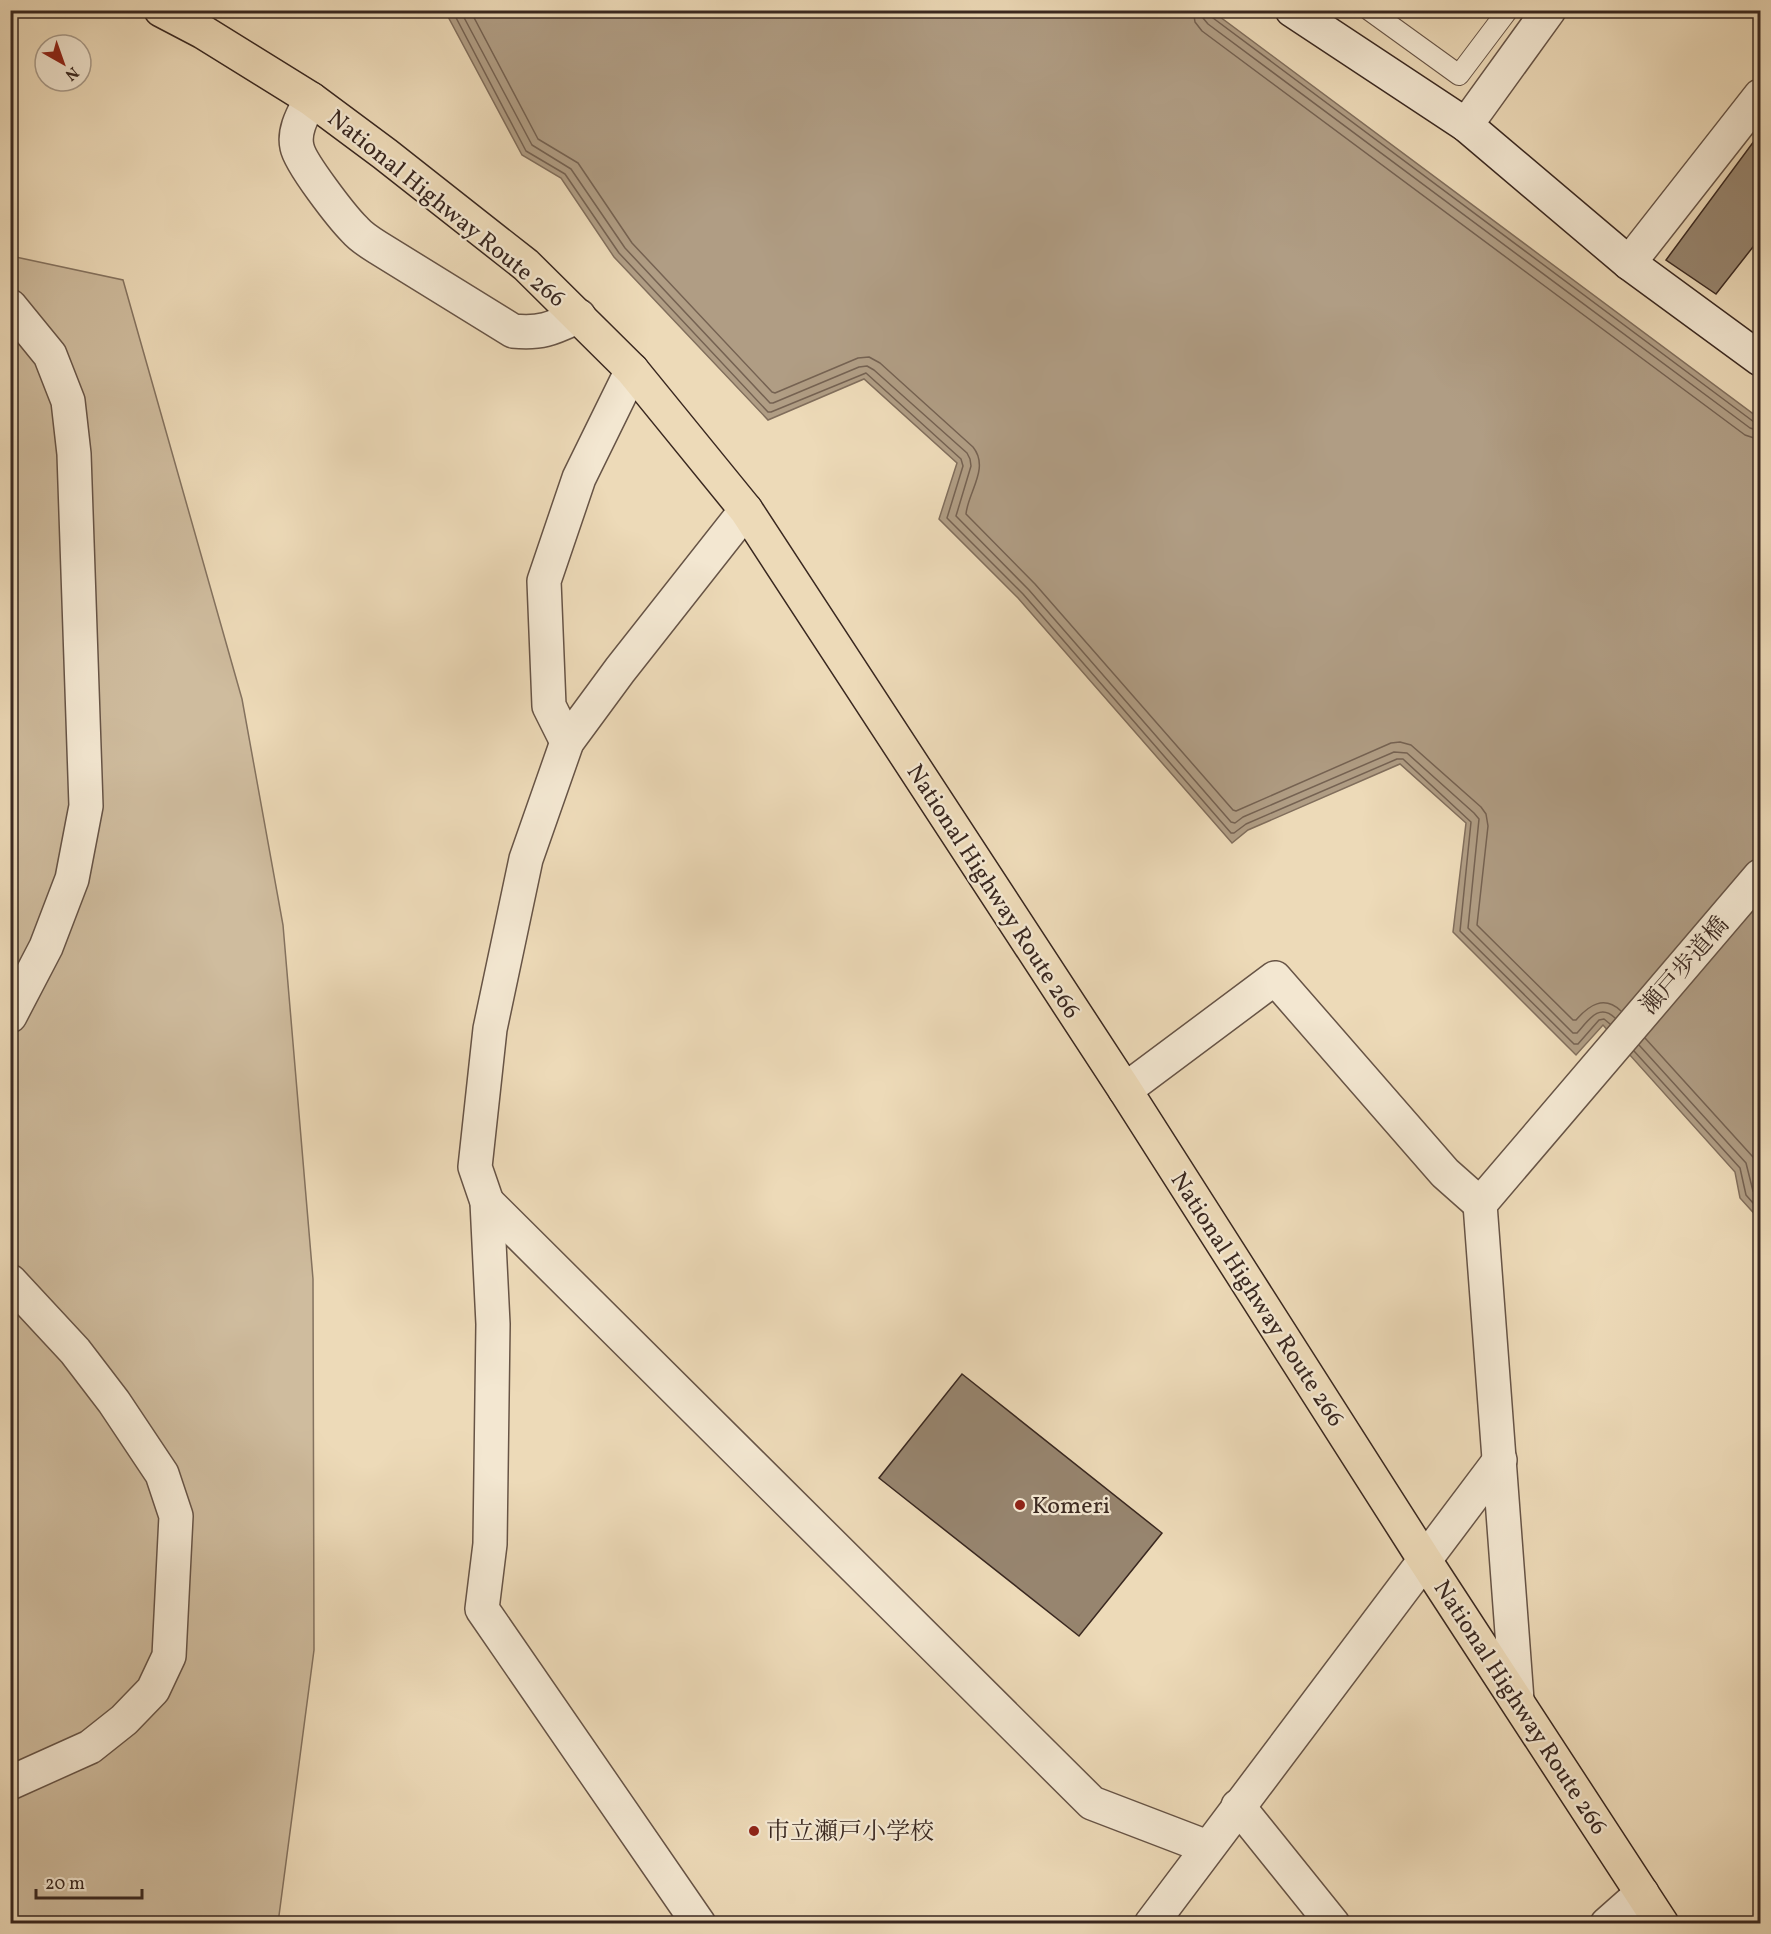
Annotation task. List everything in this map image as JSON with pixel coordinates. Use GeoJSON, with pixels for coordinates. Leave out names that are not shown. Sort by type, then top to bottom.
{"type":"FeatureCollection","features":[{"type":"Feature","properties":{"kind":"highway","name":"National Highway Route 266"},"geometry":{"type":"LineString","coordinates":[[161,10],[202,32],[311,99],[526,265],[632,370],[746,510],[1125,1090],[1425,1559],[1662,1923]]}},
{"type":"Feature","properties":{"kind":"street"},"geometry":{"type":"LineString","coordinates":[[1292,10],[1466,125],[1629,263],[1761,359]]}},
{"type":"Feature","properties":{"kind":"street"},"geometry":{"type":"LineString","coordinates":[[1466,125],[1549,10]]}},
{"type":"Feature","properties":{"kind":"street"},"geometry":{"type":"LineString","coordinates":[[1629,263],[1761,96]]}},
{"type":"Feature","properties":{"kind":"street"},"geometry":{"type":"LineString","coordinates":[[311,99],[301,119],[297,147],[306,165],[340,215],[357,232],[377,247],[513,331],[532,333],[555,327],[579,316]]}},
{"type":"Feature","properties":{"kind":"street"},"geometry":{"type":"LineString","coordinates":[[10,306],[50,355],[68,401],[74,454],[86,806],[72,879],[46,947],[10,1016]]}},
{"type":"Feature","properties":{"kind":"street"},"geometry":{"type":"LineString","coordinates":[[567,742],[549,706],[544,581],[579,478],[632,370]]}},
{"type":"Feature","properties":{"kind":"street"},"geometry":{"type":"LineString","coordinates":[[699,1923],[482,1609],[490,1544],[493,1324],[487,1202],[475,1167],[489,1029],[526,859],[567,742],[620,670],[746,510]]}},
{"type":"Feature","properties":{"kind":"street","name":"瀬戸歩道橋"},"geometry":{"type":"LineString","coordinates":[[1480,1204],[1761,876]]}},
{"type":"Feature","properties":{"kind":"street"},"geometry":{"type":"LineString","coordinates":[[1125,1090],[1275,978],[1444,1173],[1480,1204],[1517,1700]]}},
{"type":"Feature","properties":{"kind":"street"},"geometry":{"type":"LineString","coordinates":[[487,1202],[1092,1803],[1207,1847]]}},
{"type":"Feature","properties":{"kind":"street"},"geometry":{"type":"LineString","coordinates":[[10,1281],[75,1351],[114,1402],[162,1474],[176,1516],[169,1656],[153,1690],[124,1720],[90,1747],[10,1784]]}},
{"type":"Feature","properties":{"kind":"street"},"geometry":{"type":"LineString","coordinates":[[1151,1923],[1500,1460]]}},
{"type":"Feature","properties":{"kind":"street"},"geometry":{"type":"LineString","coordinates":[[1238,1806],[1333,1923]]}},
{"type":"Feature","properties":{"kind":"street"},"geometry":{"type":"LineString","coordinates":[[1607,1923],[1642,1893]]}},
{"type":"Feature","properties":{"kind":"lane"},"geometry":{"type":"LineString","coordinates":[[1369,10],[1459,75],[1508,10]]}},
{"type":"Feature","properties":{"kind":"shaded area"},"geometry":{"type":"Polygon","coordinates":[[[11,256],[123,280],[242,699],[283,925],[313,1279],[314,1650],[278,1923],[11,1924],[11,256]]]}},
{"type":"Feature","properties":{"kind":"water"},"geometry":{"type":"Polygon","coordinates":[[[445,11],[1212,11],[1760,419],[1760,1220],[1740,1198],[1735,1172],[1603,1025],[1576,1055],[1453,932],[1466,823],[1400,764],[1248,830],[1232,843],[1018,598],[939,519],[957,463],[864,379],[768,420],[614,257],[561,178],[522,155],[445,11]]]}},
{"type":"Feature","properties":{"kind":"building"},"geometry":{"type":"Polygon","coordinates":[[[1760,133],[1760,238],[1716,294],[1666,260],[1760,133]]]}},
{"type":"Feature","properties":{"kind":"building","name":"Komeri"},"geometry":{"type":"Polygon","coordinates":[[[962,1374],[1162,1533],[1079,1636],[879,1478],[962,1374]]]}},
{"type":"Feature","properties":{"kind":"place","name":"Komeri"},"geometry":{"type":"Point","coordinates":[1020,1505]}},
{"type":"Feature","properties":{"kind":"place","name":"市立瀬戸小学校"},"geometry":{"type":"Point","coordinates":[754,1831]}}]}
